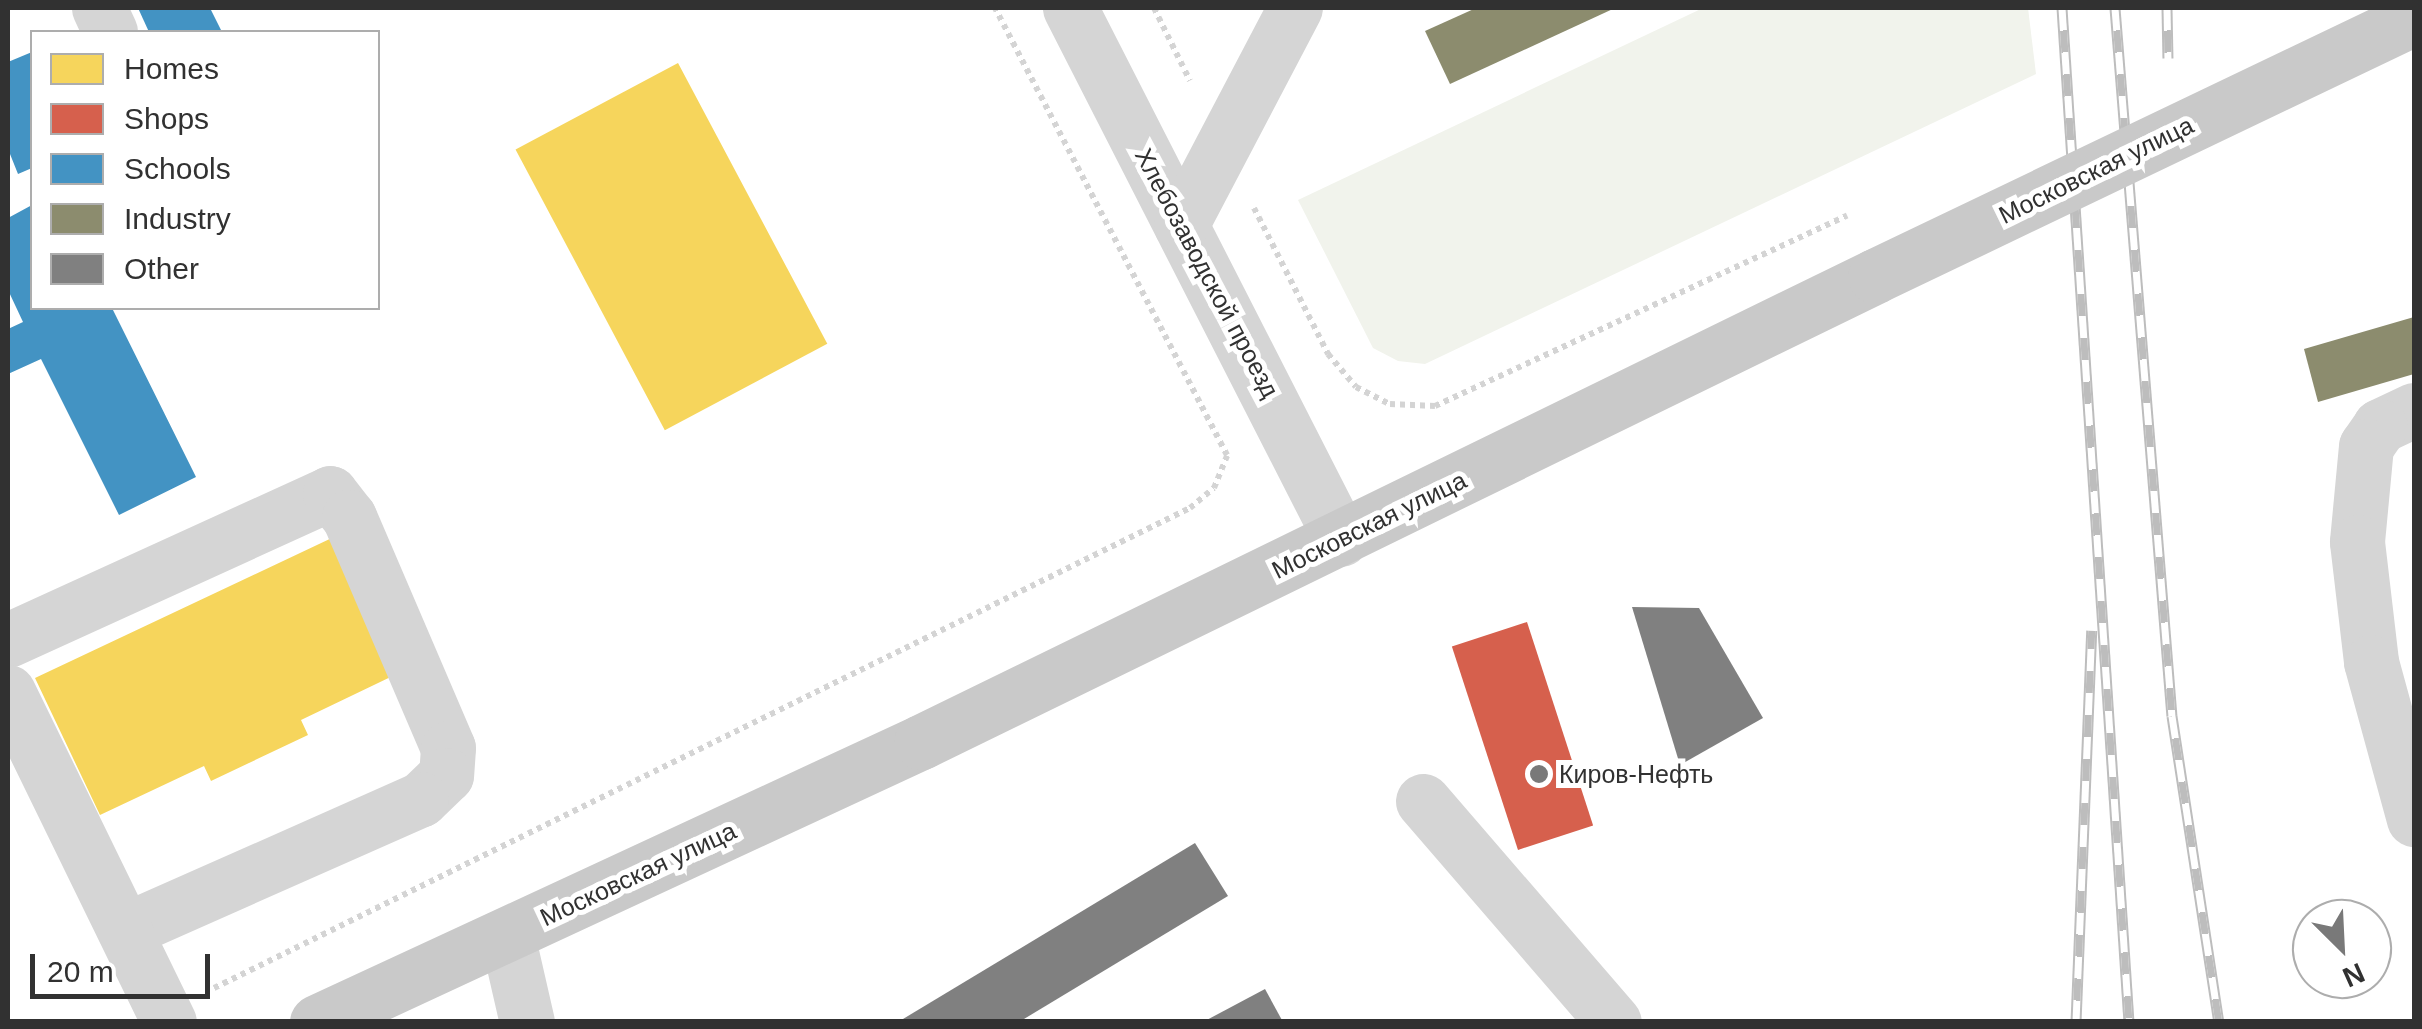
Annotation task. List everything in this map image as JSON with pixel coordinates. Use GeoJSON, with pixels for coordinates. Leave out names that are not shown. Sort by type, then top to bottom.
{"type":"FeatureCollection","features":[{"type":"Feature","properties":{"kind":"main road","name":"Московская улица"},"geometry":{"type":"LineString","coordinates":[[317,1022],[1340,539],[1875,276],[2414,18]]}},
{"type":"Feature","properties":{"kind":"street","name":"Хлебозаводской проезд"},"geometry":{"type":"LineString","coordinates":[[1070,8],[1340,539]]}},
{"type":"Feature","properties":{"kind":"street"},"geometry":{"type":"LineString","coordinates":[[1181,225],[1225,150],[1296,8]]}},
{"type":"Feature","properties":{"kind":"street"},"geometry":{"type":"LineString","coordinates":[[2414,410],[2380,426],[2366,446],[2357,542],[2372,662],[2406,755],[2414,819]]}},
{"type":"Feature","properties":{"kind":"street"},"geometry":{"type":"LineString","coordinates":[[8,640],[330,492],[349,517],[448,748],[446,775],[421,799],[125,930]]}},
{"type":"Feature","properties":{"kind":"street"},"geometry":{"type":"LineString","coordinates":[[8,692],[167,1017]]}},
{"type":"Feature","properties":{"kind":"street"},"geometry":{"type":"LineString","coordinates":[[1423,800],[1614,1022]]}},
{"type":"Feature","properties":{"kind":"street"},"geometry":{"type":"LineString","coordinates":[[508,935],[527,1022]]}},
{"type":"Feature","properties":{"kind":"path"},"geometry":{"type":"LineString","coordinates":[[167,1017],[1190,508],[1214,488],[1227,456],[996,8]]}},
{"type":"Feature","properties":{"kind":"path"},"geometry":{"type":"LineString","coordinates":[[1154,8],[1328,354],[1356,387],[1390,404],[1435,406],[1847,216]]}},
{"type":"Feature","properties":{"kind":"shaded area"},"geometry":{"type":"Polygon","coordinates":[[[1703,8],[2028,8],[2036,74],[1425,364],[1398,361],[1373,348],[1298,200],[1703,8]]]}},
{"type":"Feature","properties":{"kind":"building: Homes"},"geometry":{"type":"Polygon","coordinates":[[[678,63],[827,344],[665,430],[516,149],[678,63]]]}},
{"type":"Feature","properties":{"kind":"building: Homes"},"geometry":{"type":"Polygon","coordinates":[[[336,536],[401,672],[301,720],[308,735],[211,781],[204,766],[100,815],[35,678],[336,536]]]}},
{"type":"Feature","properties":{"kind":"building: Shops"},"geometry":{"type":"Polygon","coordinates":[[[1527,622],[1593,826],[1518,850],[1452,646],[1527,622]]]}},
{"type":"Feature","properties":{"kind":"building: Schools"},"geometry":{"type":"Polygon","coordinates":[[[138,8],[210,8],[221,30],[148,30],[138,8]]]}},
{"type":"Feature","properties":{"kind":"building: Schools"},"geometry":{"type":"Polygon","coordinates":[[[30,53],[30,169],[18,174],[8,149],[8,62],[30,53]]]}},
{"type":"Feature","properties":{"kind":"building: Schools"},"geometry":{"type":"Polygon","coordinates":[[[30,206],[30,310],[113,310],[196,477],[119,515],[41,359],[8,374],[8,329],[23,322],[8,290],[8,218],[30,206]]]}},
{"type":"Feature","properties":{"kind":"building: Industry"},"geometry":{"type":"Polygon","coordinates":[[[1476,8],[1615,8],[1450,84],[1425,31],[1476,8]]]}},
{"type":"Feature","properties":{"kind":"building: Industry"},"geometry":{"type":"Polygon","coordinates":[[[2414,317],[2414,374],[2318,402],[2304,349],[2414,317]]]}},
{"type":"Feature","properties":{"kind":"building: Other"},"geometry":{"type":"Polygon","coordinates":[[[1632,607],[1699,608],[1763,718],[1680,765],[1632,607]]]}},
{"type":"Feature","properties":{"kind":"building: Other"},"geometry":{"type":"Polygon","coordinates":[[[1195,843],[1228,896],[1019,1022],[898,1022],[1195,843]]]}},
{"type":"Feature","properties":{"kind":"building: Other"},"geometry":{"type":"Polygon","coordinates":[[[1265,989],[1283,1022],[1203,1022],[1265,989]]]}},
{"type":"Feature","properties":{"kind":"railway"},"geometry":{"type":"LineString","coordinates":[[2062,8],[2129,1022]]}},
{"type":"Feature","properties":{"kind":"railway"},"geometry":{"type":"LineString","coordinates":[[2115,8],[2172,716],[2219,1022]]}},
{"type":"Feature","properties":{"kind":"railway"},"geometry":{"type":"LineString","coordinates":[[2167,8],[2168,58]]}},
{"type":"Feature","properties":{"kind":"railway"},"geometry":{"type":"LineString","coordinates":[[2076,1022],[2092,630]]}},
{"type":"Feature","properties":{"kind":"place","name":"Киров-Нефть"},"geometry":{"type":"Point","coordinates":[1539,774]}}]}
